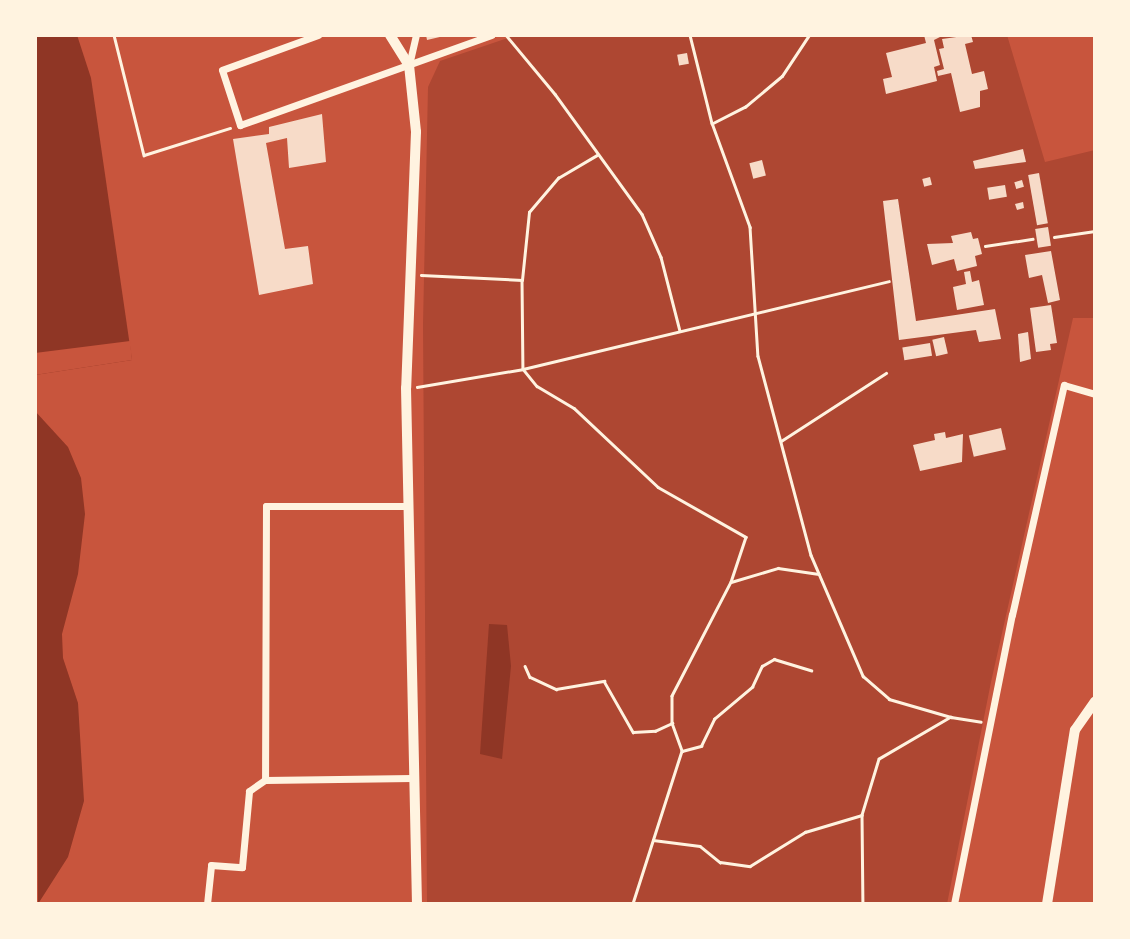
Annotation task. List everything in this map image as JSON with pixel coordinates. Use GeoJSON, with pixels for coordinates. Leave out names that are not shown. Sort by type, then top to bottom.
{"type":"FeatureCollection","features":[{"type":"Feature","properties":{"kind":"main road"},"geometry":{"type":"LineString","coordinates":[[390,35],[409,65],[416,132],[406,388],[412,778],[417,904]]}},
{"type":"Feature","properties":{"kind":"main road"},"geometry":{"type":"LineString","coordinates":[[1047,904],[1075,730],[1090,714],[1095,701]]}},
{"type":"Feature","properties":{"kind":"street"},"geometry":{"type":"LineString","coordinates":[[318,35],[222,70],[240,125],[491,35]]}},
{"type":"Feature","properties":{"kind":"street"},"geometry":{"type":"LineString","coordinates":[[409,65],[416,35]]}},
{"type":"Feature","properties":{"kind":"street"},"geometry":{"type":"LineString","coordinates":[[954,904],[1065,385],[1095,394]]}},
{"type":"Feature","properties":{"kind":"street"},"geometry":{"type":"LineString","coordinates":[[265,780],[266,506],[407,506]]}},
{"type":"Feature","properties":{"kind":"street"},"geometry":{"type":"LineString","coordinates":[[207,904],[211,865],[242,867],[249,791],[265,780],[412,778]]}},
{"type":"Feature","properties":{"kind":"path"},"geometry":{"type":"LineString","coordinates":[[114,35],[144,155],[240,125]]}},
{"type":"Feature","properties":{"kind":"path"},"geometry":{"type":"LineString","coordinates":[[506,35],[555,94],[642,215],[661,257],[680,331]]}},
{"type":"Feature","properties":{"kind":"path"},"geometry":{"type":"LineString","coordinates":[[690,35],[712,123],[750,227],[753,314],[758,356],[819,574],[863,676],[889,699],[951,718],[991,723]]}},
{"type":"Feature","properties":{"kind":"path"},"geometry":{"type":"LineString","coordinates":[[712,123],[745,107],[782,76],[809,35]]}},
{"type":"Feature","properties":{"kind":"path"},"geometry":{"type":"LineString","coordinates":[[598,154],[558,178],[529,212],[522,280],[523,369],[537,386],[574,408],[658,487],[747,537],[731,582],[672,696],[673,723],[682,751],[633,904]]}},
{"type":"Feature","properties":{"kind":"path"},"geometry":{"type":"LineString","coordinates":[[1054,237],[1095,231]]}},
{"type":"Feature","properties":{"kind":"path"},"geometry":{"type":"LineString","coordinates":[[985,247],[1032,239]]}},
{"type":"Feature","properties":{"kind":"path"},"geometry":{"type":"LineString","coordinates":[[411,275],[522,280]]}},
{"type":"Feature","properties":{"kind":"path"},"geometry":{"type":"LineString","coordinates":[[406,388],[523,369],[889,281]]}},
{"type":"Feature","properties":{"kind":"path"},"geometry":{"type":"LineString","coordinates":[[781,441],[886,373]]}},
{"type":"Feature","properties":{"kind":"path"},"geometry":{"type":"LineString","coordinates":[[731,582],[778,568],[819,574]]}},
{"type":"Feature","properties":{"kind":"path"},"geometry":{"type":"LineString","coordinates":[[682,751],[702,746],[714,719],[752,687],[762,666],[775,659],[811,670]]}},
{"type":"Feature","properties":{"kind":"path"},"geometry":{"type":"LineString","coordinates":[[525,666],[530,677],[556,689],[604,681],[633,732],[655,731],[673,723]]}},
{"type":"Feature","properties":{"kind":"path"},"geometry":{"type":"LineString","coordinates":[[863,904],[862,815],[879,759],[951,718]]}},
{"type":"Feature","properties":{"kind":"path"},"geometry":{"type":"LineString","coordinates":[[653,840],[700,846],[720,862],[750,866],[805,832],[862,815]]}},
{"type":"Feature","properties":{"kind":"shaded area"},"geometry":{"type":"Polygon","coordinates":[[[35,35],[77,35],[91,78],[132,360],[35,375],[35,35]]]}},
{"type":"Feature","properties":{"kind":"shaded area"},"geometry":{"type":"Polygon","coordinates":[[[517,35],[1007,35],[1045,162],[1095,150],[1095,318],[1073,318],[991,682],[947,904],[427,904],[423,325],[428,87],[440,61],[517,35]]]}},
{"type":"Feature","properties":{"kind":"shaded area"},"geometry":{"type":"Polygon","coordinates":[[[35,411],[68,447],[81,478],[85,514],[78,574],[62,634],[63,658],[78,703],[84,801],[68,857],[38,904],[35,411]]]}},
{"type":"Feature","properties":{"kind":"shaded area"},"geometry":{"type":"Polygon","coordinates":[[[489,624],[507,625],[511,666],[502,759],[480,754],[489,624]]]}},
{"type":"Feature","properties":{"kind":"pier"},"geometry":{"type":"Polygon","coordinates":[[[130,341],[132,360],[35,375],[35,353],[130,341]]]}},
{"type":"Feature","properties":{"kind":"building"},"geometry":{"type":"Polygon","coordinates":[[[426,35],[444,35],[444,36],[427,40],[426,35]]]}},
{"type":"Feature","properties":{"kind":"building"},"geometry":{"type":"Polygon","coordinates":[[[924,35],[944,35],[934,40],[940,65],[934,67],[937,81],[886,94],[883,79],[892,77],[886,53],[926,43],[924,35]]]}},
{"type":"Feature","properties":{"kind":"building"},"geometry":{"type":"Polygon","coordinates":[[[971,35],[973,42],[965,44],[972,74],[984,71],[988,89],[980,91],[980,107],[960,112],[951,73],[938,76],[937,71],[944,69],[939,49],[944,48],[942,39],[971,35]]]}},
{"type":"Feature","properties":{"kind":"building"},"geometry":{"type":"Polygon","coordinates":[[[687,53],[689,64],[679,66],[677,55],[687,53]]]}},
{"type":"Feature","properties":{"kind":"building"},"geometry":{"type":"Polygon","coordinates":[[[322,114],[326,162],[289,168],[287,138],[266,143],[285,249],[308,246],[313,284],[259,295],[233,139],[269,134],[269,127],[322,114]]]}},
{"type":"Feature","properties":{"kind":"building"},"geometry":{"type":"Polygon","coordinates":[[[1023,149],[1026,162],[975,169],[973,161],[1023,149]]]}},
{"type":"Feature","properties":{"kind":"building"},"geometry":{"type":"Polygon","coordinates":[[[762,160],[766,176],[753,179],[749,163],[762,160]]]}},
{"type":"Feature","properties":{"kind":"building"},"geometry":{"type":"Polygon","coordinates":[[[1039,173],[1048,223],[1037,225],[1028,175],[1039,173]]]}},
{"type":"Feature","properties":{"kind":"building"},"geometry":{"type":"Polygon","coordinates":[[[930,177],[932,185],[924,187],[922,179],[930,177]]]}},
{"type":"Feature","properties":{"kind":"building"},"geometry":{"type":"Polygon","coordinates":[[[1022,180],[1024,187],[1016,189],[1014,182],[1022,180]]]}},
{"type":"Feature","properties":{"kind":"building"},"geometry":{"type":"Polygon","coordinates":[[[1005,185],[1007,197],[989,200],[987,188],[1005,185]]]}},
{"type":"Feature","properties":{"kind":"building"},"geometry":{"type":"Polygon","coordinates":[[[898,199],[916,321],[995,309],[1001,339],[979,342],[976,330],[899,340],[883,201],[898,199]]]}},
{"type":"Feature","properties":{"kind":"building"},"geometry":{"type":"Polygon","coordinates":[[[1023,202],[1024,208],[1017,210],[1015,204],[1023,202]]]}},
{"type":"Feature","properties":{"kind":"building"},"geometry":{"type":"Polygon","coordinates":[[[1048,227],[1051,246],[1038,248],[1035,229],[1048,227]]]}},
{"type":"Feature","properties":{"kind":"building"},"geometry":{"type":"Polygon","coordinates":[[[971,232],[973,239],[978,238],[982,254],[975,256],[977,266],[957,271],[954,259],[932,265],[927,244],[953,243],[951,236],[971,232]]]}},
{"type":"Feature","properties":{"kind":"building"},"geometry":{"type":"Polygon","coordinates":[[[1051,251],[1060,300],[1048,303],[1042,275],[1029,278],[1025,255],[1051,251]]]}},
{"type":"Feature","properties":{"kind":"building"},"geometry":{"type":"Polygon","coordinates":[[[970,271],[972,282],[979,280],[984,305],[957,310],[953,287],[966,284],[964,272],[970,271]]]}},
{"type":"Feature","properties":{"kind":"building"},"geometry":{"type":"Polygon","coordinates":[[[1051,305],[1057,343],[1050,344],[1051,350],[1036,352],[1030,308],[1051,305]]]}},
{"type":"Feature","properties":{"kind":"building"},"geometry":{"type":"Polygon","coordinates":[[[1028,332],[1031,359],[1020,362],[1018,334],[1028,332]]]}},
{"type":"Feature","properties":{"kind":"building"},"geometry":{"type":"Polygon","coordinates":[[[944,337],[948,354],[936,356],[932,340],[944,337]]]}},
{"type":"Feature","properties":{"kind":"building"},"geometry":{"type":"Polygon","coordinates":[[[930,343],[932,356],[904,360],[902,347],[930,343]]]}},
{"type":"Feature","properties":{"kind":"building"},"geometry":{"type":"Polygon","coordinates":[[[1001,428],[1006,449],[974,457],[969,435],[1001,428]]]}},
{"type":"Feature","properties":{"kind":"building"},"geometry":{"type":"Polygon","coordinates":[[[945,432],[946,438],[963,434],[962,462],[920,471],[913,445],[935,440],[934,434],[945,432]]]}}]}
